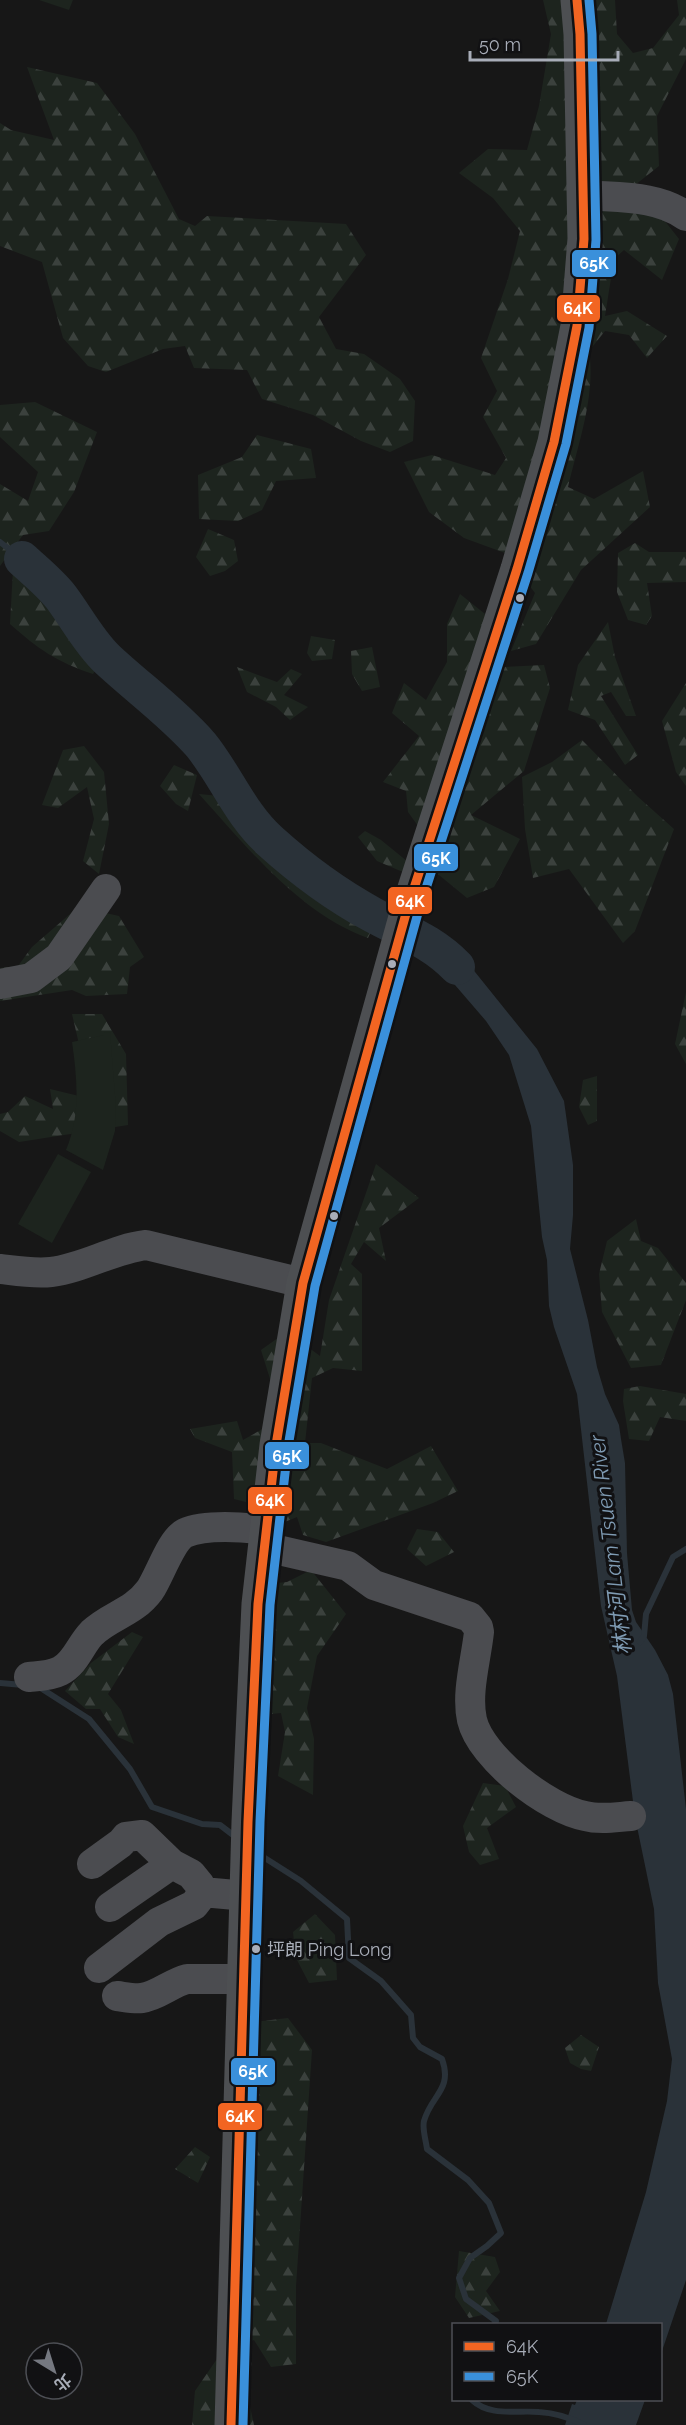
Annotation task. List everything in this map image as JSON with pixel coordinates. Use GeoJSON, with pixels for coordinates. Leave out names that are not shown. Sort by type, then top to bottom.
{"type":"FeatureCollection","features":[{"type":"Feature","properties":{"kind":"main road"},"geometry":{"type":"LineString","coordinates":[[231,2425],[248,1885],[248,1821],[258,1604],[276,1445],[303,1283],[398,950],[407,910],[517,569],[554,442],[578,326],[584,239],[580,34],[577,0]]}},
{"type":"Feature","properties":{"kind":"street"},"geometry":{"type":"LineString","coordinates":[[584,195],[655,201],[668,205],[686,216]]}},
{"type":"Feature","properties":{"kind":"street"},"geometry":{"type":"LineString","coordinates":[[0,984],[31,978],[59,957],[106,889]]}},
{"type":"Feature","properties":{"kind":"street"},"geometry":{"type":"LineString","coordinates":[[0,1269],[52,1272],[106,1256],[124,1248],[146,1245],[303,1283]]}},
{"type":"Feature","properties":{"kind":"street"},"geometry":{"type":"LineString","coordinates":[[29,1677],[61,1670],[78,1655],[91,1634],[109,1620],[131,1610],[148,1592],[171,1548],[182,1534],[197,1529],[247,1527],[266,1538],[348,1566],[374,1585],[470,1617],[479,1632],[471,1698],[473,1723],[498,1760],[530,1790],[570,1813],[604,1818],[631,1816]]}},
{"type":"Feature","properties":{"kind":"street"},"geometry":{"type":"LineString","coordinates":[[92,1864],[126,1838],[134,1834],[142,1835],[172,1864],[191,1874],[200,1885],[202,1892],[194,1905],[159,1922],[99,1968]]}},
{"type":"Feature","properties":{"kind":"street"},"geometry":{"type":"LineString","coordinates":[[110,1907],[172,1864]]}},
{"type":"Feature","properties":{"kind":"street"},"geometry":{"type":"LineString","coordinates":[[202,1892],[248,1885]]}},
{"type":"Feature","properties":{"kind":"street"},"geometry":{"type":"LineString","coordinates":[[117,1996],[141,1998],[187,1979],[244,1979]]}},
{"type":"Feature","properties":{"kind":"green space"},"geometry":{"type":"Polygon","coordinates":[[[39,0],[73,0],[69,10],[39,0]]]}},
{"type":"Feature","properties":{"kind":"green space"},"geometry":{"type":"Polygon","coordinates":[[[543,0],[615,0],[617,34],[633,53],[653,48],[679,15],[677,0],[686,0],[686,59],[657,116],[659,166],[625,193],[657,211],[679,239],[662,280],[624,250],[614,259],[605,316],[627,311],[667,336],[647,358],[629,335],[605,331],[589,351],[591,368],[588,402],[568,487],[594,499],[643,471],[650,507],[581,570],[536,644],[511,651],[535,593],[505,553],[464,538],[429,512],[404,462],[432,455],[495,475],[506,458],[483,417],[497,391],[481,358],[508,279],[520,231],[493,198],[459,173],[488,149],[527,150],[539,106],[551,34],[543,0]]]}},
{"type":"Feature","properties":{"kind":"green space"},"geometry":{"type":"Polygon","coordinates":[[[27,67],[97,83],[135,134],[179,219],[195,226],[207,216],[346,224],[366,255],[319,317],[336,349],[364,354],[400,379],[415,401],[413,441],[390,452],[361,441],[313,415],[262,399],[247,370],[194,368],[185,346],[163,349],[106,372],[88,366],[63,338],[42,262],[0,246],[0,123],[11,130],[54,140],[27,67]]]}},
{"type":"Feature","properties":{"kind":"green space"},"geometry":{"type":"Polygon","coordinates":[[[35,402],[97,432],[74,492],[49,531],[23,535],[0,566],[0,484],[28,501],[38,472],[0,437],[0,405],[35,402]]]}},
{"type":"Feature","properties":{"kind":"green space"},"geometry":{"type":"Polygon","coordinates":[[[257,435],[311,449],[316,478],[276,481],[262,510],[238,521],[199,519],[198,475],[242,457],[257,435]]]}},
{"type":"Feature","properties":{"kind":"green space"},"geometry":{"type":"Polygon","coordinates":[[[208,529],[234,540],[238,561],[225,571],[210,576],[196,557],[208,529]]]}},
{"type":"Feature","properties":{"kind":"green space"},"geometry":{"type":"Polygon","coordinates":[[[635,543],[649,552],[686,552],[686,582],[647,583],[652,616],[646,625],[628,620],[617,592],[618,553],[635,543]]]}},
{"type":"Feature","properties":{"kind":"green space"},"geometry":{"type":"Polygon","coordinates":[[[13,569],[39,598],[80,632],[100,663],[93,674],[48,654],[10,624],[13,569]]]}},
{"type":"Feature","properties":{"kind":"green space"},"geometry":{"type":"Polygon","coordinates":[[[460,594],[485,614],[479,654],[504,667],[544,665],[550,688],[524,771],[471,815],[520,839],[494,887],[467,898],[428,866],[421,830],[408,812],[406,791],[383,782],[419,736],[392,713],[404,683],[426,700],[447,662],[447,624],[460,594]]]}},
{"type":"Feature","properties":{"kind":"green space"},"geometry":{"type":"Polygon","coordinates":[[[608,622],[615,657],[636,716],[626,716],[611,692],[601,696],[638,755],[625,765],[595,720],[568,710],[578,665],[608,622]]]}},
{"type":"Feature","properties":{"kind":"green space"},"geometry":{"type":"Polygon","coordinates":[[[311,636],[335,640],[332,659],[312,661],[307,653],[311,636]]]}},
{"type":"Feature","properties":{"kind":"green space"},"geometry":{"type":"Polygon","coordinates":[[[372,647],[380,687],[362,691],[352,674],[351,651],[372,647]]]}},
{"type":"Feature","properties":{"kind":"green space"},"geometry":{"type":"Polygon","coordinates":[[[237,667],[277,682],[291,669],[302,674],[284,695],[308,707],[290,720],[276,707],[247,692],[237,667]]]}},
{"type":"Feature","properties":{"kind":"green space"},"geometry":{"type":"Polygon","coordinates":[[[686,683],[686,786],[676,772],[662,721],[686,683]]]}},
{"type":"Feature","properties":{"kind":"green space"},"geometry":{"type":"Polygon","coordinates":[[[582,740],[637,796],[674,829],[635,931],[623,943],[569,869],[533,878],[525,829],[522,777],[552,762],[582,740]]]}},
{"type":"Feature","properties":{"kind":"green space"},"geometry":{"type":"Polygon","coordinates":[[[84,746],[104,772],[109,824],[99,874],[83,861],[94,819],[87,787],[58,808],[42,805],[63,750],[84,746]]]}},
{"type":"Feature","properties":{"kind":"green space"},"geometry":{"type":"Polygon","coordinates":[[[174,765],[197,775],[188,811],[176,804],[160,786],[174,765]]]}},
{"type":"Feature","properties":{"kind":"green space"},"geometry":{"type":"Polygon","coordinates":[[[199,794],[219,796],[242,831],[373,927],[368,938],[343,927],[297,896],[255,856],[199,794]]]}},
{"type":"Feature","properties":{"kind":"green space"},"geometry":{"type":"Polygon","coordinates":[[[365,831],[381,840],[413,866],[410,875],[377,861],[358,837],[365,831]]]}},
{"type":"Feature","properties":{"kind":"green space"},"geometry":{"type":"Polygon","coordinates":[[[78,907],[119,916],[144,957],[130,967],[127,994],[86,996],[72,990],[0,1001],[0,968],[18,966],[32,947],[78,907]]]}},
{"type":"Feature","properties":{"kind":"green space"},"geometry":{"type":"Polygon","coordinates":[[[686,992],[686,1064],[675,1044],[686,992]]]}},
{"type":"Feature","properties":{"kind":"green space"},"geometry":{"type":"Polygon","coordinates":[[[72,1014],[102,1014],[126,1054],[128,1125],[19,1142],[0,1131],[0,1114],[8,1112],[25,1096],[53,1109],[50,1089],[87,1098],[86,1074],[72,1014]]]}},
{"type":"Feature","properties":{"kind":"green space"},"geometry":{"type":"Polygon","coordinates":[[[110,1032],[116,1108],[115,1131],[103,1170],[66,1150],[76,1110],[72,1042],[110,1032]]]}},
{"type":"Feature","properties":{"kind":"green space"},"geometry":{"type":"Polygon","coordinates":[[[597,1076],[597,1121],[588,1125],[579,1107],[583,1080],[597,1076]]]}},
{"type":"Feature","properties":{"kind":"green space"},"geometry":{"type":"Polygon","coordinates":[[[58,1154],[91,1172],[52,1243],[18,1224],[58,1154]]]}},
{"type":"Feature","properties":{"kind":"green space"},"geometry":{"type":"Polygon","coordinates":[[[376,1164],[419,1198],[379,1228],[386,1261],[364,1242],[351,1264],[362,1274],[362,1371],[333,1368],[312,1378],[305,1443],[321,1443],[387,1469],[431,1446],[458,1491],[433,1503],[326,1542],[303,1535],[297,1517],[275,1526],[258,1505],[234,1499],[232,1452],[195,1438],[190,1429],[237,1421],[243,1440],[266,1427],[276,1398],[261,1350],[282,1335],[301,1342],[320,1356],[329,1300],[376,1164]]]}},
{"type":"Feature","properties":{"kind":"green space"},"geometry":{"type":"Polygon","coordinates":[[[636,1219],[641,1241],[658,1248],[686,1283],[686,1300],[661,1365],[631,1368],[602,1312],[599,1274],[607,1241],[636,1219]]]}},
{"type":"Feature","properties":{"kind":"green space"},"geometry":{"type":"Polygon","coordinates":[[[640,1386],[686,1394],[686,1421],[660,1417],[649,1441],[629,1439],[623,1401],[624,1389],[640,1386]]]}},
{"type":"Feature","properties":{"kind":"green space"},"geometry":{"type":"Polygon","coordinates":[[[417,1529],[438,1532],[454,1552],[426,1566],[407,1549],[417,1529]]]}},
{"type":"Feature","properties":{"kind":"green space"},"geometry":{"type":"Polygon","coordinates":[[[311,1570],[346,1614],[317,1656],[307,1708],[314,1739],[313,1795],[278,1776],[285,1732],[281,1713],[260,1715],[267,1584],[287,1582],[311,1570]]]}},
{"type":"Feature","properties":{"kind":"green space"},"geometry":{"type":"Polygon","coordinates":[[[132,1632],[143,1637],[108,1694],[121,1710],[134,1744],[118,1737],[100,1709],[86,1709],[65,1691],[91,1663],[132,1632]]]}},
{"type":"Feature","properties":{"kind":"green space"},"geometry":{"type":"Polygon","coordinates":[[[483,1783],[505,1786],[516,1807],[487,1828],[499,1859],[480,1865],[469,1852],[463,1826],[483,1783]]]}},
{"type":"Feature","properties":{"kind":"green space"},"geometry":{"type":"Polygon","coordinates":[[[315,1914],[335,1935],[337,1980],[309,1983],[296,1958],[293,1932],[315,1914]]]}},
{"type":"Feature","properties":{"kind":"green space"},"geometry":{"type":"Polygon","coordinates":[[[288,2018],[312,2050],[296,2286],[296,2364],[271,2367],[254,2340],[240,2344],[253,2022],[288,2018]]]}},
{"type":"Feature","properties":{"kind":"green space"},"geometry":{"type":"Polygon","coordinates":[[[581,2035],[599,2047],[591,2071],[570,2063],[565,2048],[581,2035]]]}},
{"type":"Feature","properties":{"kind":"green space"},"geometry":{"type":"Polygon","coordinates":[[[195,2147],[210,2157],[198,2183],[175,2169],[195,2147]]]}},
{"type":"Feature","properties":{"kind":"green space"},"geometry":{"type":"Polygon","coordinates":[[[459,2251],[495,2257],[500,2272],[486,2291],[500,2311],[469,2318],[455,2297],[459,2251]]]}},
{"type":"Feature","properties":{"kind":"green space"},"geometry":{"type":"Polygon","coordinates":[[[219,2356],[252,2362],[248,2397],[254,2425],[192,2425],[195,2391],[219,2356]]]}},
{"type":"Feature","properties":{"kind":"water"},"geometry":{"type":"Polygon","coordinates":[[[425,928],[439,933],[463,957],[537,1049],[564,1101],[573,1165],[570,1249],[597,1367],[605,1394],[619,1425],[625,1463],[627,1553],[632,1610],[636,1622],[668,1675],[673,1694],[686,1809],[686,2280],[662,2351],[662,2323],[606,2323],[646,2192],[667,2101],[672,2059],[658,1983],[654,1909],[635,1817],[617,1676],[601,1606],[577,1394],[549,1306],[547,1260],[542,1237],[531,1126],[509,1055],[486,1021],[424,949],[418,937],[425,928]]]}},
{"type":"Feature","properties":{"kind":"water"},"geometry":{"type":"Polygon","coordinates":[[[577,2401],[645,2401],[636,2425],[565,2425],[572,2404],[575,2405],[577,2401]]]}},
{"type":"Feature","properties":{"kind":"waterway"},"geometry":{"type":"LineString","coordinates":[[0,542],[22,559]]}},
{"type":"Feature","properties":{"kind":"waterway","name":"林村河 Lam Tsuen River"},"geometry":{"type":"LineString","coordinates":[[22,559],[57,592],[100,652],[179,722],[201,745],[250,819],[270,841],[332,890],[438,950],[457,967]]}},
{"type":"Feature","properties":{"kind":"waterway"},"geometry":{"type":"LineString","coordinates":[[640,1642],[644,1636],[646,1614],[673,1557],[686,1549]]}},
{"type":"Feature","properties":{"kind":"waterway"},"geometry":{"type":"LineString","coordinates":[[0,1683],[23,1685]]}},
{"type":"Feature","properties":{"kind":"waterway"},"geometry":{"type":"LineString","coordinates":[[39,1687],[89,1719],[130,1769],[152,1807],[202,1824],[220,1825],[237,1838]]}},
{"type":"Feature","properties":{"kind":"waterway"},"geometry":{"type":"LineString","coordinates":[[257,1853],[301,1881],[347,1919],[349,1958],[381,1981],[411,2015],[413,2038],[420,2047],[442,2059],[445,2078],[440,2092],[427,2112],[424,2124],[427,2149],[468,2180],[489,2203],[501,2233],[470,2258],[459,2278],[466,2299],[496,2321],[495,2323]]}},
{"type":"Feature","properties":{"kind":"waterway"},"geometry":{"type":"LineString","coordinates":[[473,2401],[495,2411],[551,2413],[584,2425]]}},
{"type":"Feature","properties":{"kind":"transit line","name":"64K"},"geometry":{"type":"LineString","coordinates":[[231,2425],[248,1822],[258,1604],[276,1445],[303,1283],[407,910],[517,569],[554,442],[577,326],[584,239],[580,34],[577,0]]}},
{"type":"Feature","properties":{"kind":"transit line","name":"65K"},"geometry":{"type":"LineString","coordinates":[[243,2425],[260,1822],[270,1605],[288,1447],[315,1286],[418,913],[528,573],[566,444],[589,328],[596,240],[592,34],[589,0]]}},
{"type":"Feature","properties":{"kind":"place","name":"坪朗 Ping Long"},"geometry":{"type":"Point","coordinates":[256,1949]}}]}
